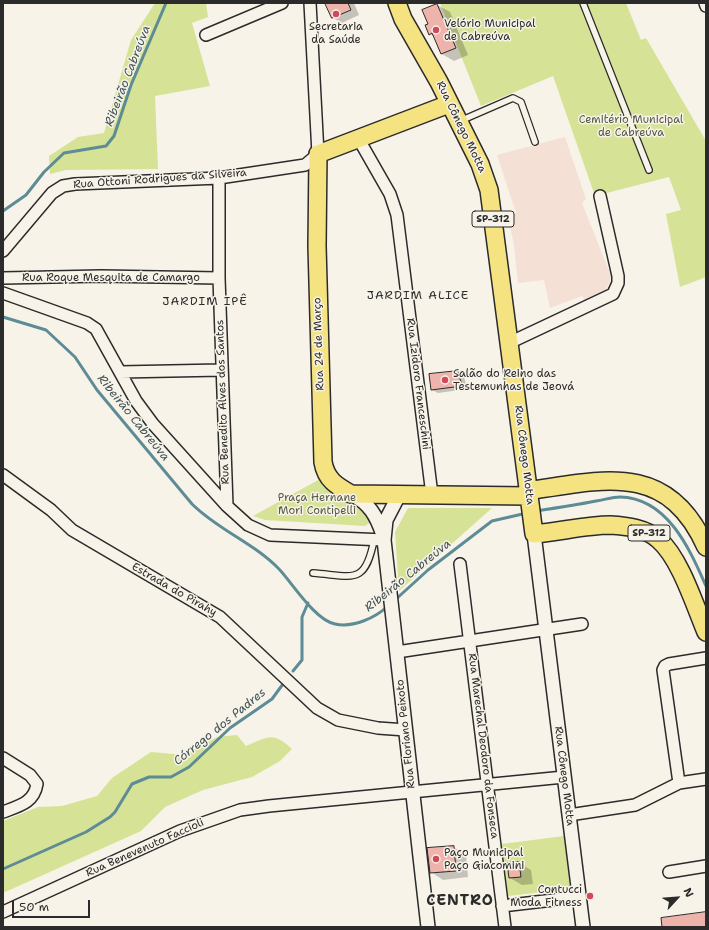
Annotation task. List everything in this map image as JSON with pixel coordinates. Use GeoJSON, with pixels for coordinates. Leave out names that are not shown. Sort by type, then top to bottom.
{"type":"FeatureCollection","features":[{"type":"Feature","properties":{"kind":"main road","name":"Rua Cônego Motta"},"geometry":{"type":"LineString","coordinates":[[396,3],[480,164],[490,190],[534,528]]}},
{"type":"Feature","properties":{"kind":"main road"},"geometry":{"type":"LineString","coordinates":[[318,154],[449,104]]}},
{"type":"Feature","properties":{"kind":"main road","name":"Rua 24 de Março"},"geometry":{"type":"LineString","coordinates":[[318,154],[317,246],[322,462],[328,477],[336,485],[351,494],[373,500],[399,495],[529,497],[606,481],[636,482],[654,488],[681,506],[691,518],[706,547]]}},
{"type":"Feature","properties":{"kind":"main road","name":"SP-312"},"geometry":{"type":"LineString","coordinates":[[534,528],[609,525],[643,530],[659,539],[681,572],[706,632]]}},
{"type":"Feature","properties":{"kind":"street"},"geometry":{"type":"LineString","coordinates":[[206,35],[282,3]]}},
{"type":"Feature","properties":{"kind":"street","name":"Rua 24 de Março"},"geometry":{"type":"LineString","coordinates":[[310,3],[318,154]]}},
{"type":"Feature","properties":{"kind":"street","name":"Rua Izidoro Franceschini"},"geometry":{"type":"LineString","coordinates":[[358,138],[390,194],[397,215],[432,495]]}},
{"type":"Feature","properties":{"kind":"street","name":"Rua Ottoni Rodrigues da Silveira"},"geometry":{"type":"LineString","coordinates":[[3,251],[52,193],[63,186],[75,184],[219,178],[305,165],[318,154]]}},
{"type":"Feature","properties":{"kind":"street","name":"Rua Benedito Alves dos Santos"},"geometry":{"type":"LineString","coordinates":[[219,178],[221,370],[227,506]]}},
{"type":"Feature","properties":{"kind":"street"},"geometry":{"type":"LineString","coordinates":[[509,343],[613,294],[618,283],[618,276],[600,196]]}},
{"type":"Feature","properties":{"kind":"street","name":"Rua Roque Mesquita de Camargo"},"geometry":{"type":"LineString","coordinates":[[3,278],[101,276],[219,278]]}},
{"type":"Feature","properties":{"kind":"street"},"geometry":{"type":"LineString","coordinates":[[3,293],[87,323],[96,329],[136,401],[153,424],[227,506],[248,525],[270,535],[379,540]]}},
{"type":"Feature","properties":{"kind":"street"},"geometry":{"type":"LineString","coordinates":[[120,372],[221,370]]}},
{"type":"Feature","properties":{"kind":"street","name":"Estrada do Pirahy"},"geometry":{"type":"LineString","coordinates":[[3,475],[51,510],[72,530],[220,617],[317,708],[338,720],[378,728],[406,730]]}},
{"type":"Feature","properties":{"kind":"street"},"geometry":{"type":"LineString","coordinates":[[379,540],[386,520],[399,495]]}},
{"type":"Feature","properties":{"kind":"street"},"geometry":{"type":"LineString","coordinates":[[373,500],[379,540]]}},
{"type":"Feature","properties":{"kind":"street","name":"Rua Cônego Motta"},"geometry":{"type":"LineString","coordinates":[[534,528],[583,927]]}},
{"type":"Feature","properties":{"kind":"street","name":"Rua Floriano Peixoto"},"geometry":{"type":"LineString","coordinates":[[379,540],[393,615],[428,927]]}},
{"type":"Feature","properties":{"kind":"street","name":"Rua Marechal Deodoro da Fonseca"},"geometry":{"type":"LineString","coordinates":[[460,564],[502,906],[506,927]]}},
{"type":"Feature","properties":{"kind":"street"},"geometry":{"type":"LineString","coordinates":[[397,652],[582,624]]}},
{"type":"Feature","properties":{"kind":"street"},"geometry":{"type":"LineString","coordinates":[[678,783],[663,670],[665,666],[670,664],[706,658]]}},
{"type":"Feature","properties":{"kind":"street"},"geometry":{"type":"LineString","coordinates":[[3,758],[30,775],[37,784],[36,793],[27,802],[3,812]]}},
{"type":"Feature","properties":{"kind":"street","name":"Rua Benevenuto Faccioli"},"geometry":{"type":"LineString","coordinates":[[3,912],[180,831],[240,810],[564,777]]}},
{"type":"Feature","properties":{"kind":"street"},"geometry":{"type":"LineString","coordinates":[[569,815],[635,805],[678,783],[706,779]]}},
{"type":"Feature","properties":{"kind":"street"},"geometry":{"type":"LineString","coordinates":[[669,872],[706,866]]}},
{"type":"Feature","properties":{"kind":"street"},"geometry":{"type":"LineString","coordinates":[[502,906],[579,897]]}},
{"type":"Feature","properties":{"kind":"lane"},"geometry":{"type":"LineString","coordinates":[[582,3],[649,170]]}},
{"type":"Feature","properties":{"kind":"lane"},"geometry":{"type":"LineString","coordinates":[[458,121],[513,98],[517,99],[521,102],[535,142]]}},
{"type":"Feature","properties":{"kind":"lane"},"geometry":{"type":"LineString","coordinates":[[313,573],[358,575],[362,573],[366,568],[379,540]]}},
{"type":"Feature","properties":{"kind":"shaded area"},"geometry":{"type":"Polygon","coordinates":[[[565,137],[586,199],[582,203],[611,276],[610,282],[605,291],[585,301],[582,296],[550,308],[544,280],[518,283],[514,245],[508,217],[516,213],[497,155],[565,137]]]}},
{"type":"Feature","properties":{"kind":"green space"},"geometry":{"type":"Polygon","coordinates":[[[155,3],[206,3],[208,17],[192,23],[210,86],[155,96],[158,169],[66,170],[50,174],[49,156],[78,137],[104,133],[131,40],[155,3]]]}},
{"type":"Feature","properties":{"kind":"green space","name":"Cemitério Municipal de Cabreúva"},"geometry":{"type":"Polygon","coordinates":[[[440,3],[626,3],[641,40],[646,38],[706,141],[706,277],[680,287],[666,214],[681,210],[669,177],[595,196],[553,76],[481,106],[440,3]]]}},
{"type":"Feature","properties":{"kind":"green space","name":"Praça Hernane Mori Contipelli"},"geometry":{"type":"Polygon","coordinates":[[[320,479],[359,503],[372,521],[365,526],[265,520],[253,516],[320,479]]]}},
{"type":"Feature","properties":{"kind":"green space"},"geometry":{"type":"Polygon","coordinates":[[[408,508],[492,508],[399,591],[395,532],[408,508]]]}},
{"type":"Feature","properties":{"kind":"green space"},"geometry":{"type":"Polygon","coordinates":[[[237,735],[246,746],[270,737],[280,740],[292,749],[280,761],[252,777],[203,790],[165,807],[141,831],[3,893],[3,821],[38,807],[62,806],[97,796],[112,778],[151,752],[185,755],[217,737],[237,735]]]}},
{"type":"Feature","properties":{"kind":"green space"},"geometry":{"type":"Polygon","coordinates":[[[564,836],[570,889],[508,896],[502,844],[564,836]]]}},
{"type":"Feature","properties":{"kind":"building","name":"Secretaria da Saúde"},"geometry":{"type":"Polygon","coordinates":[[[325,3],[348,3],[351,10],[332,18],[325,3]]]}},
{"type":"Feature","properties":{"kind":"building","name":"Velório Municipal de Cabreúva"},"geometry":{"type":"Polygon","coordinates":[[[437,4],[456,48],[441,54],[432,33],[429,35],[425,25],[428,24],[422,10],[437,4]]]}},
{"type":"Feature","properties":{"kind":"building","name":"Salão do Reino das Testemunhas de Jeová"},"geometry":{"type":"Polygon","coordinates":[[[458,371],[462,386],[431,390],[429,374],[458,371]]]}},
{"type":"Feature","properties":{"kind":"building","name":"Paço Municipal Paço Giacomini"},"geometry":{"type":"Polygon","coordinates":[[[454,846],[456,871],[430,873],[427,848],[454,846]]]}},
{"type":"Feature","properties":{"kind":"building"},"geometry":{"type":"Polygon","coordinates":[[[519,862],[521,877],[509,878],[507,863],[519,862]]]}},
{"type":"Feature","properties":{"kind":"building"},"geometry":{"type":"Polygon","coordinates":[[[706,912],[706,927],[662,927],[661,918],[706,912]]]}},
{"type":"Feature","properties":{"kind":"waterway","name":"Ribeirão Cabreúva"},"geometry":{"type":"LineString","coordinates":[[3,211],[26,195],[44,172],[64,153],[106,146],[114,136],[131,85],[166,3]]}},
{"type":"Feature","properties":{"kind":"waterway","name":"Ribeirão Cabreúva"},"geometry":{"type":"LineString","coordinates":[[3,317],[46,330],[75,357],[97,390],[192,504],[202,513],[269,560],[279,569],[305,601],[320,616],[335,624],[349,625],[370,618],[388,606]]}},
{"type":"Feature","properties":{"kind":"waterway","name":"Ribeirão Cabreúva"},"geometry":{"type":"LineString","coordinates":[[536,511],[617,497],[637,500],[651,506],[664,516],[675,528],[693,557],[706,586]]}},
{"type":"Feature","properties":{"kind":"waterway","name":"Ribeirão Cabreúva"},"geometry":{"type":"LineString","coordinates":[[395,600],[428,570],[492,521],[527,513]]}},
{"type":"Feature","properties":{"kind":"waterway","name":"Córrego dos Padres"},"geometry":{"type":"LineString","coordinates":[[293,671],[302,660],[302,617],[308,603]]}},
{"type":"Feature","properties":{"kind":"waterway","name":"Córrego dos Padres"},"geometry":{"type":"LineString","coordinates":[[3,869],[86,832],[110,817],[115,812],[132,784],[149,777],[171,777],[189,767],[230,728],[272,699],[283,684]]}},
{"type":"Feature","properties":{"kind":"place","name":"Secretaria da Saúde"},"geometry":{"type":"Point","coordinates":[336,14]}},
{"type":"Feature","properties":{"kind":"place","name":"Velório Municipal de Cabreúva"},"geometry":{"type":"Point","coordinates":[436,30]}},
{"type":"Feature","properties":{"kind":"place","name":"Salão do Reino das Testemunhas de Jeová"},"geometry":{"type":"Point","coordinates":[445,380]}},
{"type":"Feature","properties":{"kind":"place","name":"Paço Municipal Paço Giacomini"},"geometry":{"type":"Point","coordinates":[436,859]}},
{"type":"Feature","properties":{"kind":"place","name":"Contucci Moda Fitness"},"geometry":{"type":"Point","coordinates":[590,896]}},
{"type":"Feature","properties":{"kind":"district","name":"JARDIM ALICE"},"geometry":{"type":"Point","coordinates":[418,296]}},
{"type":"Feature","properties":{"kind":"district","name":"JARDIM IPÊ"},"geometry":{"type":"Point","coordinates":[205,302]}},
{"type":"Feature","properties":{"kind":"district","name":"CENTRO"},"geometry":{"type":"Point","coordinates":[460,901]}}]}
